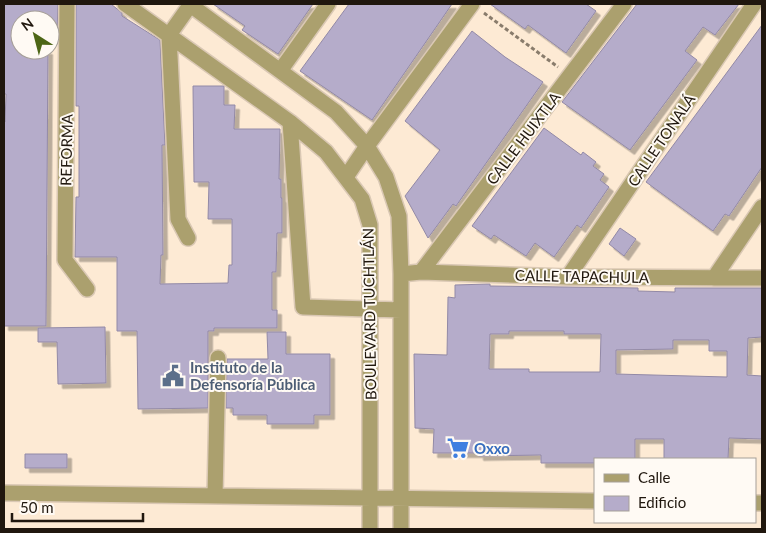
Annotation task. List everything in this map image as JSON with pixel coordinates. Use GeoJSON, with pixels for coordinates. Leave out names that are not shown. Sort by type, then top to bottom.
{"type":"FeatureCollection","features":[{"type":"Feature","properties":{"kind":"street","name":"REFORMA"},"geometry":{"type":"LineString","coordinates":[[67,4],[65,260],[87,289]]}},
{"type":"Feature","properties":{"kind":"street","name":"BOULEVARD TUCHTLÁN"},"geometry":{"type":"LineString","coordinates":[[125,4],[290,122],[326,152],[362,199],[370,225],[370,529]]}},
{"type":"Feature","properties":{"kind":"street","name":"BOULEVARD TUCHTLÁN"},"geometry":{"type":"LineString","coordinates":[[190,4],[336,112],[366,146],[386,177],[400,216],[401,529]]}},
{"type":"Feature","properties":{"kind":"street"},"geometry":{"type":"LineString","coordinates":[[188,238],[178,219],[169,35],[190,4]]}},
{"type":"Feature","properties":{"kind":"street"},"geometry":{"type":"LineString","coordinates":[[280,71],[328,4]]}},
{"type":"Feature","properties":{"kind":"street","name":"CALLE HUIXTLA"},"geometry":{"type":"LineString","coordinates":[[421,272],[624,4]]}},
{"type":"Feature","properties":{"kind":"street","name":"CALLE TONALÁ"},"geometry":{"type":"LineString","coordinates":[[568,277],[754,4]]}},
{"type":"Feature","properties":{"kind":"street"},"geometry":{"type":"LineString","coordinates":[[346,177],[366,146],[476,6]]}},
{"type":"Feature","properties":{"kind":"street"},"geometry":{"type":"LineString","coordinates":[[290,122],[303,307],[401,310]]}},
{"type":"Feature","properties":{"kind":"street"},"geometry":{"type":"LineString","coordinates":[[714,278],[762,207]]}},
{"type":"Feature","properties":{"kind":"street","name":"CALLE TAPACHULA"},"geometry":{"type":"LineString","coordinates":[[401,274],[421,272],[568,277],[762,278]]}},
{"type":"Feature","properties":{"kind":"street"},"geometry":{"type":"LineString","coordinates":[[215,496],[218,358]]}},
{"type":"Feature","properties":{"kind":"street"},"geometry":{"type":"LineString","coordinates":[[4,493],[594,501]]}},
{"type":"Feature","properties":{"kind":"path"},"geometry":{"type":"LineString","coordinates":[[476,6],[570,76]]}},
{"type":"Feature","properties":{"kind":"building"},"geometry":{"type":"Polygon","coordinates":[[[4,4],[58,4],[58,10],[10,10],[10,60],[48,60],[46,326],[4,326],[4,122],[6,94],[4,94],[4,4]]]}},
{"type":"Feature","properties":{"kind":"building"},"geometry":{"type":"Polygon","coordinates":[[[76,4],[111,4],[122,13],[122,16],[160,40],[165,145],[162,145],[163,255],[161,255],[160,284],[228,283],[229,265],[232,265],[232,219],[208,219],[209,182],[194,182],[193,86],[224,86],[224,105],[235,105],[234,129],[280,129],[279,179],[281,179],[282,233],[277,233],[276,272],[272,272],[272,310],[277,310],[277,328],[214,328],[214,331],[208,331],[208,408],[138,409],[137,331],[117,331],[117,257],[75,257],[76,197],[79,197],[79,106],[76,106],[76,4]]]}},
{"type":"Feature","properties":{"kind":"building"},"geometry":{"type":"Polygon","coordinates":[[[213,4],[313,4],[278,54],[242,30],[245,26],[213,4]]]}},
{"type":"Feature","properties":{"kind":"building"},"geometry":{"type":"Polygon","coordinates":[[[349,4],[452,4],[372,120],[300,71],[349,4]]]}},
{"type":"Feature","properties":{"kind":"building"},"geometry":{"type":"Polygon","coordinates":[[[490,4],[586,4],[596,11],[566,53],[528,25],[525,29],[490,4]]]}},
{"type":"Feature","properties":{"kind":"building"},"geometry":{"type":"Polygon","coordinates":[[[637,4],[739,4],[715,35],[703,27],[685,51],[697,60],[630,150],[562,102],[637,4]]]}},
{"type":"Feature","properties":{"kind":"building"},"geometry":{"type":"Polygon","coordinates":[[[762,25],[762,167],[729,216],[725,214],[713,231],[646,182],[762,25]]]}},
{"type":"Feature","properties":{"kind":"building"},"geometry":{"type":"Polygon","coordinates":[[[472,31],[505,57],[543,82],[456,206],[453,204],[428,238],[405,196],[440,150],[405,121],[472,31]]]}},
{"type":"Feature","properties":{"kind":"building"},"geometry":{"type":"Polygon","coordinates":[[[544,128],[581,155],[583,152],[596,162],[593,166],[604,174],[600,180],[609,187],[581,228],[577,225],[554,257],[535,243],[526,256],[494,235],[491,239],[472,226],[544,128]]]}},
{"type":"Feature","properties":{"kind":"building"},"geometry":{"type":"Polygon","coordinates":[[[620,228],[636,239],[624,256],[609,244],[620,228]]]}},
{"type":"Feature","properties":{"kind":"building"},"geometry":{"type":"Polygon","coordinates":[[[490,284],[490,286],[638,288],[638,291],[675,292],[675,288],[762,288],[762,337],[748,338],[747,375],[762,376],[762,439],[729,438],[728,458],[664,458],[664,439],[635,439],[635,458],[594,458],[594,463],[541,463],[541,455],[479,456],[479,453],[433,453],[434,429],[415,428],[414,354],[447,355],[448,297],[455,298],[455,285],[490,284]],[[509,331],[509,334],[490,334],[489,369],[529,369],[529,372],[600,372],[601,334],[564,334],[564,331],[509,331]],[[673,340],[673,349],[616,350],[616,374],[727,377],[727,351],[709,351],[709,340],[673,340]]]}},
{"type":"Feature","properties":{"kind":"building"},"geometry":{"type":"Polygon","coordinates":[[[105,327],[106,383],[58,384],[57,342],[38,342],[38,328],[105,327]]]}},
{"type":"Feature","properties":{"kind":"building"},"geometry":{"type":"Polygon","coordinates":[[[267,332],[286,332],[286,354],[330,354],[330,415],[314,415],[314,424],[267,424],[267,415],[233,415],[233,408],[226,408],[227,359],[268,359],[267,332]]]}},
{"type":"Feature","properties":{"kind":"building"},"geometry":{"type":"Polygon","coordinates":[[[25,454],[67,454],[67,468],[25,468],[25,454]]]}},
{"type":"Feature","properties":{"kind":"place","name":"Instituto de la Defensoría Pública"},"geometry":{"type":"Point","coordinates":[173,376]}},
{"type":"Feature","properties":{"kind":"place","name":"Oxxo"},"geometry":{"type":"Point","coordinates":[458,448]}}]}
